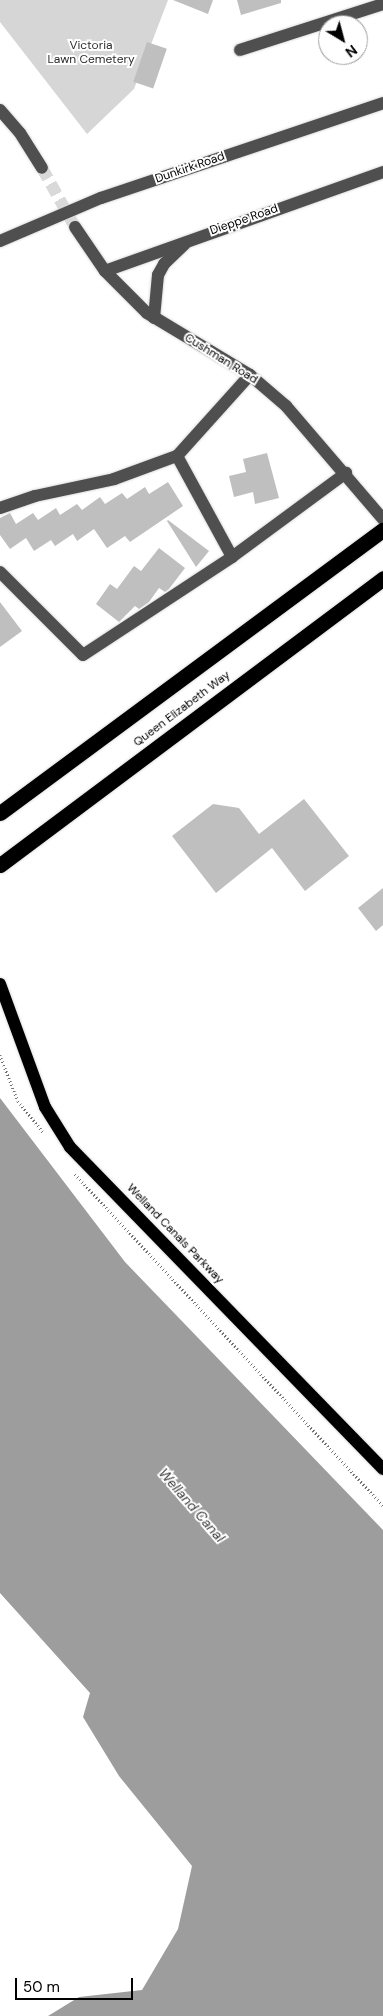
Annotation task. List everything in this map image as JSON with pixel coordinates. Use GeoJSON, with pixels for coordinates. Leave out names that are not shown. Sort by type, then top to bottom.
{"type":"FeatureCollection","features":[{"type":"Feature","properties":{"kind":"highway","name":"Queen Elizabeth Way"},"geometry":{"type":"LineString","coordinates":[[0,812],[383,530]]}},
{"type":"Feature","properties":{"kind":"highway","name":"Queen Elizabeth Way"},"geometry":{"type":"LineString","coordinates":[[0,865],[383,578]]}},
{"type":"Feature","properties":{"kind":"main road","name":"Welland Canals Parkway"},"geometry":{"type":"LineString","coordinates":[[0,984],[45,1107],[70,1146],[383,1469]]}},
{"type":"Feature","properties":{"kind":"street"},"geometry":{"type":"LineString","coordinates":[[240,50],[383,4]]}},
{"type":"Feature","properties":{"kind":"street","name":"Dunkirk Road"},"geometry":{"type":"LineString","coordinates":[[0,241],[101,198],[383,103]]}},
{"type":"Feature","properties":{"kind":"street"},"geometry":{"type":"LineString","coordinates":[[0,110],[20,133],[42,168]]}},
{"type":"Feature","properties":{"kind":"street","name":"Dieppe Road"},"geometry":{"type":"LineString","coordinates":[[105,271],[192,238],[383,172]]}},
{"type":"Feature","properties":{"kind":"street","name":"Cushman Road"},"geometry":{"type":"LineString","coordinates":[[76,227],[105,271],[154,318],[250,375],[292,412],[346,473],[383,519]]}},
{"type":"Feature","properties":{"kind":"street"},"geometry":{"type":"LineString","coordinates":[[154,318],[158,275],[164,264],[192,238]]}},
{"type":"Feature","properties":{"kind":"street"},"geometry":{"type":"LineString","coordinates":[[0,508],[43,494],[114,479],[177,456],[250,375]]}},
{"type":"Feature","properties":{"kind":"street"},"geometry":{"type":"LineString","coordinates":[[177,456],[232,557]]}},
{"type":"Feature","properties":{"kind":"street"},"geometry":{"type":"LineString","coordinates":[[0,572],[83,655],[232,557],[346,473]]}},
{"type":"Feature","properties":{"kind":"path"},"geometry":{"type":"LineString","coordinates":[[0,1055],[18,1101],[45,1135]]}},
{"type":"Feature","properties":{"kind":"path"},"geometry":{"type":"LineString","coordinates":[[73,1171],[383,1506]]}},
{"type":"Feature","properties":{"kind":"green space","name":"Victoria Lawn Cemetery"},"geometry":{"type":"Polygon","coordinates":[[[0,0],[168,0],[134,89],[87,134],[0,22],[0,0]]]}},
{"type":"Feature","properties":{"kind":"water","name":"Welland Canal"},"geometry":{"type":"Polygon","coordinates":[[[0,1098],[125,1262],[383,1530],[383,2016],[48,2016],[79,1997],[142,1990],[178,1929],[192,1866],[119,1776],[83,1717],[90,1693],[0,1593],[0,1098]]]}},
{"type":"Feature","properties":{"kind":"building"},"geometry":{"type":"Polygon","coordinates":[[[173,0],[213,0],[208,14],[173,0]]]}},
{"type":"Feature","properties":{"kind":"building"},"geometry":{"type":"Polygon","coordinates":[[[237,0],[281,0],[281,3],[241,15],[237,0]]]}},
{"type":"Feature","properties":{"kind":"building"},"geometry":{"type":"Polygon","coordinates":[[[147,42],[167,49],[153,89],[133,82],[147,42]]]}},
{"type":"Feature","properties":{"kind":"building"},"geometry":{"type":"Polygon","coordinates":[[[267,453],[279,498],[255,504],[253,492],[234,497],[229,476],[246,472],[243,459],[267,453]]]}},
{"type":"Feature","properties":{"kind":"building"},"geometry":{"type":"Polygon","coordinates":[[[168,482],[183,506],[130,542],[125,536],[107,548],[94,529],[77,541],[73,534],[55,546],[51,540],[34,551],[26,538],[10,549],[0,535],[0,518],[10,513],[16,524],[33,513],[38,520],[56,508],[60,515],[77,504],[82,510],[100,497],[105,504],[122,493],[127,499],[145,487],[149,494],[168,482]]]}},
{"type":"Feature","properties":{"kind":"building"},"geometry":{"type":"Polygon","coordinates":[[[167,521],[209,551],[196,567],[167,521]]]}},
{"type":"Feature","properties":{"kind":"building"},"geometry":{"type":"Polygon","coordinates":[[[159,548],[185,568],[169,589],[165,592],[159,588],[149,602],[139,609],[135,606],[119,622],[96,604],[110,584],[117,589],[134,566],[141,571],[159,548]]]}},
{"type":"Feature","properties":{"kind":"building"},"geometry":{"type":"Polygon","coordinates":[[[0,602],[22,631],[0,647],[0,602]]]}},
{"type":"Feature","properties":{"kind":"building"},"geometry":{"type":"Polygon","coordinates":[[[304,799],[349,856],[305,891],[272,848],[216,893],[172,836],[213,804],[239,808],[259,834],[304,799]]]}},
{"type":"Feature","properties":{"kind":"building"},"geometry":{"type":"Polygon","coordinates":[[[383,888],[383,925],[376,931],[358,908],[383,888]]]}},
{"type":"Feature","properties":{"kind":"tunnel"},"geometry":{"type":"LineString","coordinates":[[42,168],[75,227]]}}]}
